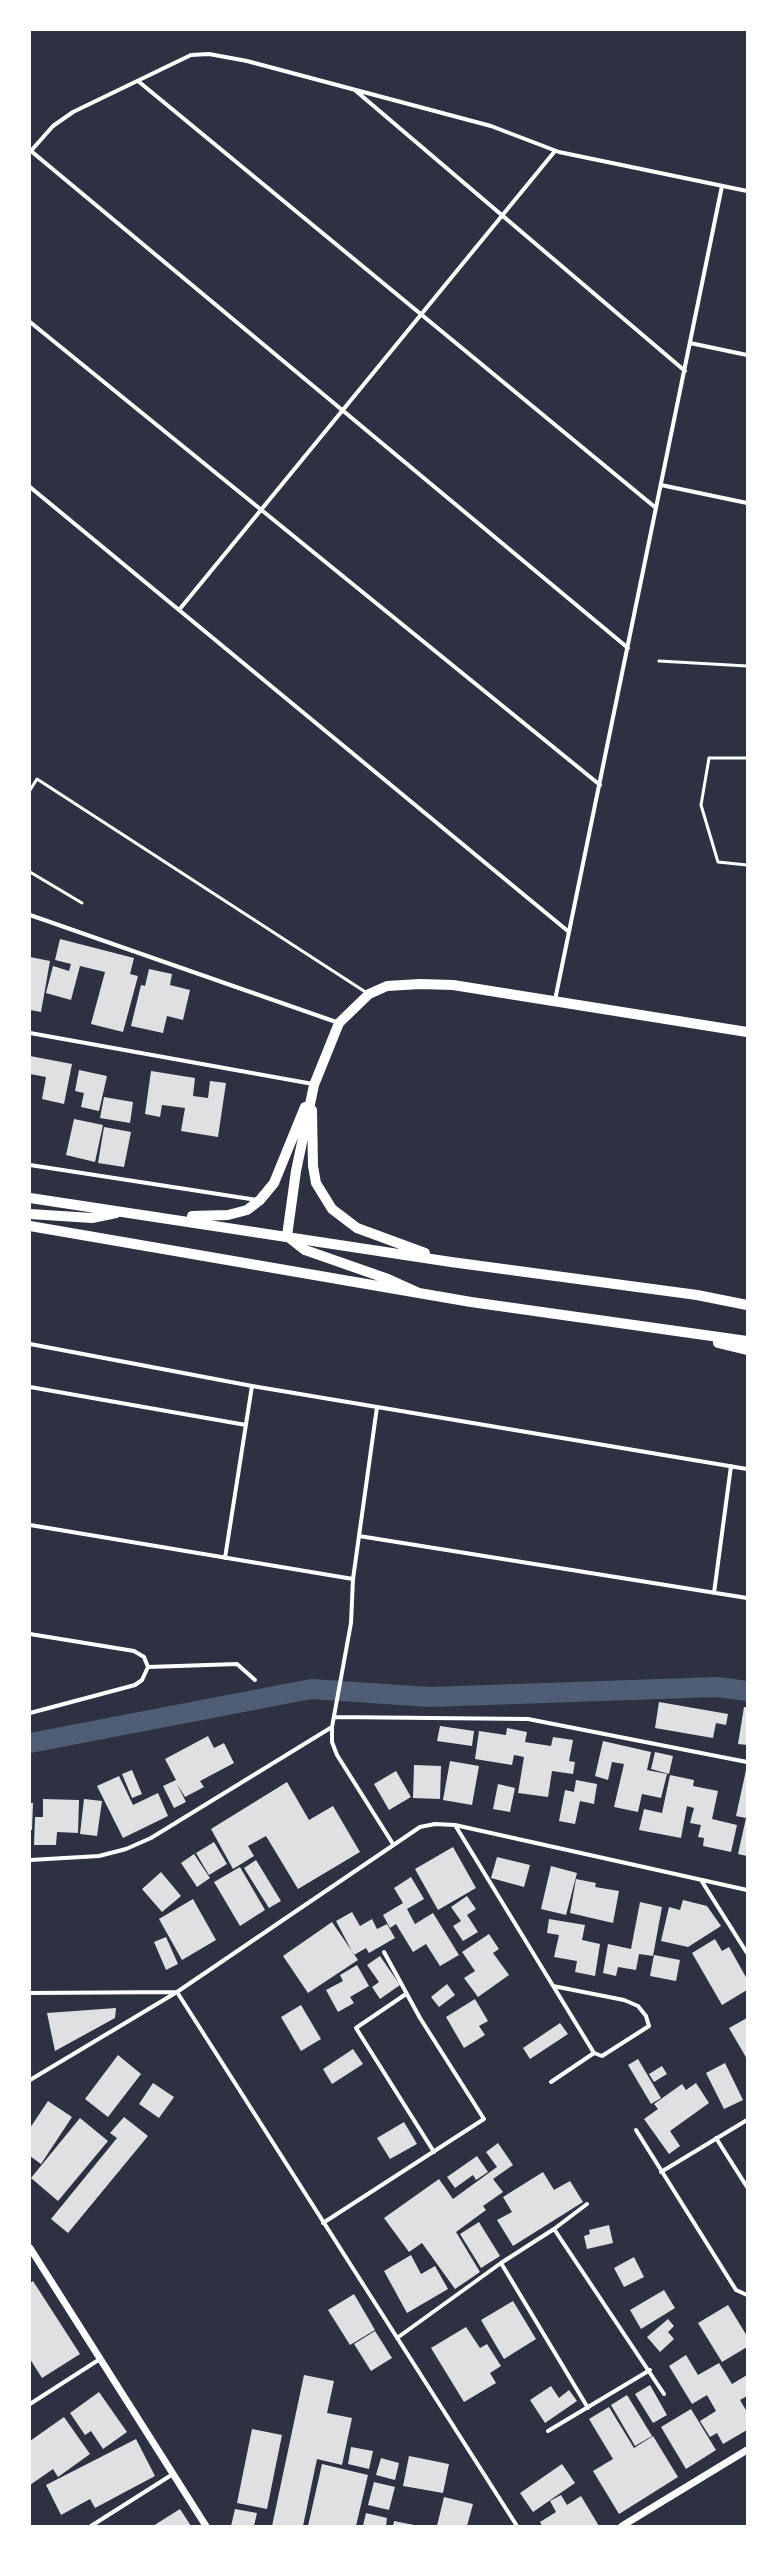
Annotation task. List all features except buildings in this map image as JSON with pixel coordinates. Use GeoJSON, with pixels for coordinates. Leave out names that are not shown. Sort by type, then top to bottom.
{"type":"FeatureCollection","features":[{"type":"Feature","properties":{"kind":"main road"},"geometry":{"type":"LineString","coordinates":[[287,1236],[296,1171],[314,1084],[339,1023],[369,994],[387,986],[446,985],[747,1032]]}},
{"type":"Feature","properties":{"kind":"main road"},"geometry":{"type":"LineString","coordinates":[[154,1216],[228,1215],[247,1210],[260,1200],[274,1183],[298,1119],[311,1096]]}},
{"type":"Feature","properties":{"kind":"main road"},"geometry":{"type":"LineString","coordinates":[[311,1096],[315,1177],[332,1209],[357,1228],[452,1262]]}},
{"type":"Feature","properties":{"kind":"main road"},"geometry":{"type":"LineString","coordinates":[[30,1198],[124,1211],[452,1262],[697,1295],[747,1305]]}},
{"type":"Feature","properties":{"kind":"main road"},"geometry":{"type":"LineString","coordinates":[[30,1214],[92,1218],[124,1211]]}},
{"type":"Feature","properties":{"kind":"main road"},"geometry":{"type":"LineString","coordinates":[[30,1226],[420,1293],[683,1333],[747,1341]]}},
{"type":"Feature","properties":{"kind":"main road"},"geometry":{"type":"LineString","coordinates":[[287,1236],[305,1250],[388,1279],[420,1293]]}},
{"type":"Feature","properties":{"kind":"main road"},"geometry":{"type":"LineString","coordinates":[[683,1333],[747,1350]]}},
{"type":"Feature","properties":{"kind":"street"},"geometry":{"type":"LineString","coordinates":[[628,648],[342,412],[30,151],[53,126],[73,112],[191,55],[209,54],[247,61],[491,126],[555,151],[747,191]]}},
{"type":"Feature","properties":{"kind":"street"},"geometry":{"type":"LineString","coordinates":[[138,81],[656,508]]}},
{"type":"Feature","properties":{"kind":"street"},"geometry":{"type":"LineString","coordinates":[[355,90],[501,217],[684,370]]}},
{"type":"Feature","properties":{"kind":"street"},"geometry":{"type":"LineString","coordinates":[[179,610],[555,151]]}},
{"type":"Feature","properties":{"kind":"street"},"geometry":{"type":"LineString","coordinates":[[555,1002],[722,186]]}},
{"type":"Feature","properties":{"kind":"street"},"geometry":{"type":"LineString","coordinates":[[30,322],[600,785]]}},
{"type":"Feature","properties":{"kind":"street"},"geometry":{"type":"LineString","coordinates":[[690,343],[747,355]]}},
{"type":"Feature","properties":{"kind":"street"},"geometry":{"type":"LineString","coordinates":[[661,485],[747,503]]}},
{"type":"Feature","properties":{"kind":"street"},"geometry":{"type":"LineString","coordinates":[[30,487],[569,932]]}},
{"type":"Feature","properties":{"kind":"street"},"geometry":{"type":"LineString","coordinates":[[30,915],[339,1023]]}},
{"type":"Feature","properties":{"kind":"street"},"geometry":{"type":"LineString","coordinates":[[30,1033],[314,1084]]}},
{"type":"Feature","properties":{"kind":"street"},"geometry":{"type":"LineString","coordinates":[[30,1165],[260,1200]]}},
{"type":"Feature","properties":{"kind":"street"},"geometry":{"type":"LineString","coordinates":[[30,1344],[252,1386],[747,1468]]}},
{"type":"Feature","properties":{"kind":"street"},"geometry":{"type":"LineString","coordinates":[[225,1558],[252,1386]]}},
{"type":"Feature","properties":{"kind":"street"},"geometry":{"type":"LineString","coordinates":[[30,1387],[246,1425]]}},
{"type":"Feature","properties":{"kind":"street"},"geometry":{"type":"LineString","coordinates":[[377,1407],[353,1579],[351,1623],[332,1727],[332,1742],[337,1755],[393,1844]]}},
{"type":"Feature","properties":{"kind":"street"},"geometry":{"type":"LineString","coordinates":[[714,1593],[731,1466]]}},
{"type":"Feature","properties":{"kind":"street"},"geometry":{"type":"LineString","coordinates":[[30,1525],[353,1579]]}},
{"type":"Feature","properties":{"kind":"street"},"geometry":{"type":"LineString","coordinates":[[359,1536],[747,1598]]}},
{"type":"Feature","properties":{"kind":"street"},"geometry":{"type":"LineString","coordinates":[[30,1634],[134,1651],[144,1657],[148,1667],[142,1680],[135,1685],[30,1713]]}},
{"type":"Feature","properties":{"kind":"street"},"geometry":{"type":"LineString","coordinates":[[148,1667],[237,1664],[255,1680]]}},
{"type":"Feature","properties":{"kind":"street"},"geometry":{"type":"LineString","coordinates":[[334,1718],[528,1719],[747,1762]]}},
{"type":"Feature","properties":{"kind":"street"},"geometry":{"type":"LineString","coordinates":[[30,1860],[99,1856],[126,1849],[151,1838],[332,1727]]}},
{"type":"Feature","properties":{"kind":"street"},"geometry":{"type":"LineString","coordinates":[[30,2080],[177,1992],[393,1844],[420,1828],[435,1824],[455,1824],[747,1890]]}},
{"type":"Feature","properties":{"kind":"street"},"geometry":{"type":"LineString","coordinates":[[455,1824],[553,1986],[594,2053],[602,2056],[649,2026],[646,2016],[638,2006],[624,2000],[553,1986]]}},
{"type":"Feature","properties":{"kind":"street"},"geometry":{"type":"LineString","coordinates":[[701,1880],[747,1953]]}},
{"type":"Feature","properties":{"kind":"street"},"geometry":{"type":"LineString","coordinates":[[323,2223],[484,2119],[406,1994],[384,1952]]}},
{"type":"Feature","properties":{"kind":"street"},"geometry":{"type":"LineString","coordinates":[[30,1993],[177,1992]]}},
{"type":"Feature","properties":{"kind":"street"},"geometry":{"type":"LineString","coordinates":[[177,1992],[517,2526]]}},
{"type":"Feature","properties":{"kind":"street"},"geometry":{"type":"LineString","coordinates":[[406,1994],[356,2028],[434,2152]]}},
{"type":"Feature","properties":{"kind":"street"},"geometry":{"type":"LineString","coordinates":[[551,2082],[594,2053]]}},
{"type":"Feature","properties":{"kind":"street"},"geometry":{"type":"LineString","coordinates":[[661,2172],[747,2120]]}},
{"type":"Feature","properties":{"kind":"street"},"geometry":{"type":"LineString","coordinates":[[636,2130],[736,2290],[747,2295]]}},
{"type":"Feature","properties":{"kind":"street"},"geometry":{"type":"LineString","coordinates":[[716,2138],[747,2187]]}},
{"type":"Feature","properties":{"kind":"street"},"geometry":{"type":"LineString","coordinates":[[397,2338],[501,2263],[554,2229],[587,2204]]}},
{"type":"Feature","properties":{"kind":"street"},"geometry":{"type":"LineString","coordinates":[[554,2229],[650,2370],[664,2394]]}},
{"type":"Feature","properties":{"kind":"street"},"geometry":{"type":"LineString","coordinates":[[30,2248],[206,2526]]}},
{"type":"Feature","properties":{"kind":"street"},"geometry":{"type":"LineString","coordinates":[[501,2263],[588,2408]]}},
{"type":"Feature","properties":{"kind":"street"},"geometry":{"type":"LineString","coordinates":[[30,2404],[100,2359]]}},
{"type":"Feature","properties":{"kind":"street"},"geometry":{"type":"LineString","coordinates":[[548,2431],[650,2370]]}},
{"type":"Feature","properties":{"kind":"street"},"geometry":{"type":"LineString","coordinates":[[622,2526],[747,2450]]}},
{"type":"Feature","properties":{"kind":"street"},"geometry":{"type":"LineString","coordinates":[[91,2526],[173,2474]]}},
{"type":"Feature","properties":{"kind":"lane"},"geometry":{"type":"LineString","coordinates":[[659,661],[747,666]]}},
{"type":"Feature","properties":{"kind":"lane"},"geometry":{"type":"LineString","coordinates":[[747,758],[710,758],[701,805],[718,862],[747,864]]}},
{"type":"Feature","properties":{"kind":"lane"},"geometry":{"type":"LineString","coordinates":[[30,790],[37,779],[369,994]]}},
{"type":"Feature","properties":{"kind":"lane"},"geometry":{"type":"LineString","coordinates":[[30,872],[82,903]]}},
{"type":"Feature","properties":{"kind":"waterway"},"geometry":{"type":"LineString","coordinates":[[30,1743],[311,1689],[430,1697],[717,1687],[747,1691]]}}]}
